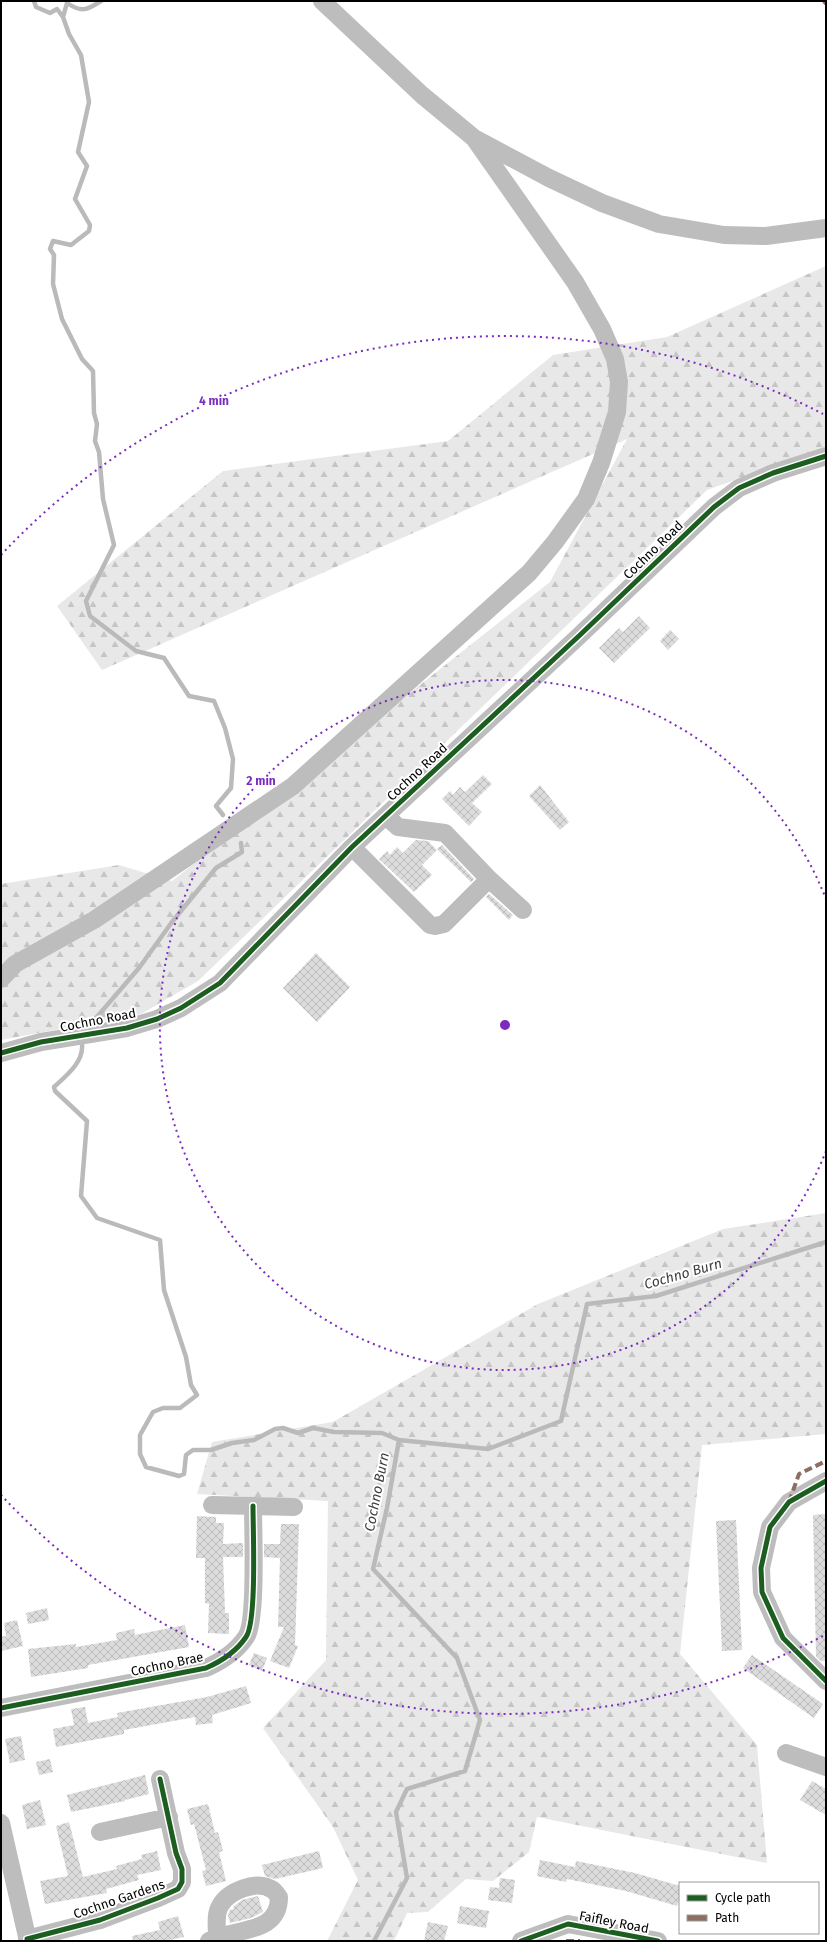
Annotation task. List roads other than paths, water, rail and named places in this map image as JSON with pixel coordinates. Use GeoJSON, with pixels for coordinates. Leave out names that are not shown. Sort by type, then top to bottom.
{"type":"FeatureCollection","features":[{"type":"Feature","properties":{"kind":"street"},"geometry":{"type":"LineString","coordinates":[[322,1],[422,95],[474,138],[549,178],[602,203],[659,224],[697,232],[766,236],[826,228]]}},
{"type":"Feature","properties":{"kind":"street"},"geometry":{"type":"LineString","coordinates":[[1,979],[15,964],[94,920],[153,878],[293,786],[529,573],[556,542],[586,499],[601,463],[617,412],[619,382],[615,359],[602,329],[575,282],[474,138]]}},
{"type":"Feature","properties":{"kind":"street","name":"Cochno Road"},"geometry":{"type":"LineString","coordinates":[[1,1053],[48,1041],[127,1028],[157,1019],[181,1008],[220,983],[352,847],[580,635],[714,507],[739,488],[773,474],[826,456]]}},
{"type":"Feature","properties":{"kind":"street"},"geometry":{"type":"LineString","coordinates":[[386,816],[398,827],[445,833],[489,879],[523,910]]}},
{"type":"Feature","properties":{"kind":"street"},"geometry":{"type":"LineString","coordinates":[[352,847],[430,925],[435,926],[444,924],[489,879]]}},
{"type":"Feature","properties":{"kind":"street"},"geometry":{"type":"LineString","coordinates":[[826,1481],[789,1502],[770,1527],[761,1568],[762,1592],[783,1638],[826,1681]]}},
{"type":"Feature","properties":{"kind":"street"},"geometry":{"type":"LineString","coordinates":[[212,1505],[294,1507]]}},
{"type":"Feature","properties":{"kind":"street","name":"Cochno Brae"},"geometry":{"type":"LineString","coordinates":[[1,1708],[206,1668],[227,1658],[247,1636],[252,1610],[253,1506]]}},
{"type":"Feature","properties":{"kind":"street"},"geometry":{"type":"LineString","coordinates":[[786,1753],[826,1767]]}},
{"type":"Feature","properties":{"kind":"street","name":"Cochno Gardens"},"geometry":{"type":"LineString","coordinates":[[27,1940],[100,1920],[178,1889],[182,1882],[182,1869],[176,1853],[160,1780]]}},
{"type":"Feature","properties":{"kind":"street"},"geometry":{"type":"LineString","coordinates":[[100,1832],[169,1817]]}},
{"type":"Feature","properties":{"kind":"street"},"geometry":{"type":"LineString","coordinates":[[1,1823],[8,1883],[27,1940]]}},
{"type":"Feature","properties":{"kind":"street","name":"Faifley Road"},"geometry":{"type":"LineString","coordinates":[[521,1941],[568,1924],[658,1941]]}},
{"type":"Feature","properties":{"kind":"waterway"},"geometry":{"type":"LineString","coordinates":[[34,1],[36,7],[50,13],[57,9],[63,17],[69,34],[81,55],[89,102],[78,152],[87,166],[75,199],[90,225],[89,231],[71,245],[53,241],[50,249],[54,255],[53,284],[62,319],[82,359],[93,371],[94,413],[97,424],[95,441],[99,452],[103,499],[114,545],[86,601],[90,616],[136,651],[164,658],[189,696],[214,701],[225,728],[233,759],[231,788],[216,806],[223,815]]}},
{"type":"Feature","properties":{"kind":"waterway"},"geometry":{"type":"LineString","coordinates":[[63,17],[67,3],[77,8],[84,9],[92,7],[101,1]]}},
{"type":"Feature","properties":{"kind":"waterway"},"geometry":{"type":"LineString","coordinates":[[96,1018],[139,968],[172,922],[216,868],[242,852],[241,843]]}},
{"type":"Feature","properties":{"kind":"waterway"},"geometry":{"type":"LineString","coordinates":[[82,1044],[82,1051],[77,1063],[54,1087],[55,1091],[87,1121],[81,1196],[97,1218],[160,1240],[164,1290],[186,1357],[191,1385],[197,1395],[180,1408],[163,1408],[153,1412],[140,1435],[140,1454],[146,1467],[179,1476],[184,1474],[186,1455],[193,1450],[211,1450],[232,1443],[254,1440],[275,1429],[283,1428],[298,1433],[313,1428],[334,1432],[382,1433],[399,1440]]}},
{"type":"Feature","properties":{"kind":"waterway","name":"Cochno Burn"},"geometry":{"type":"LineString","coordinates":[[374,1941],[407,1878],[396,1812],[407,1789],[465,1771],[480,1720],[457,1658],[373,1569],[387,1508],[399,1440],[488,1449],[561,1421],[587,1304],[656,1296],[826,1242]]}}]}
